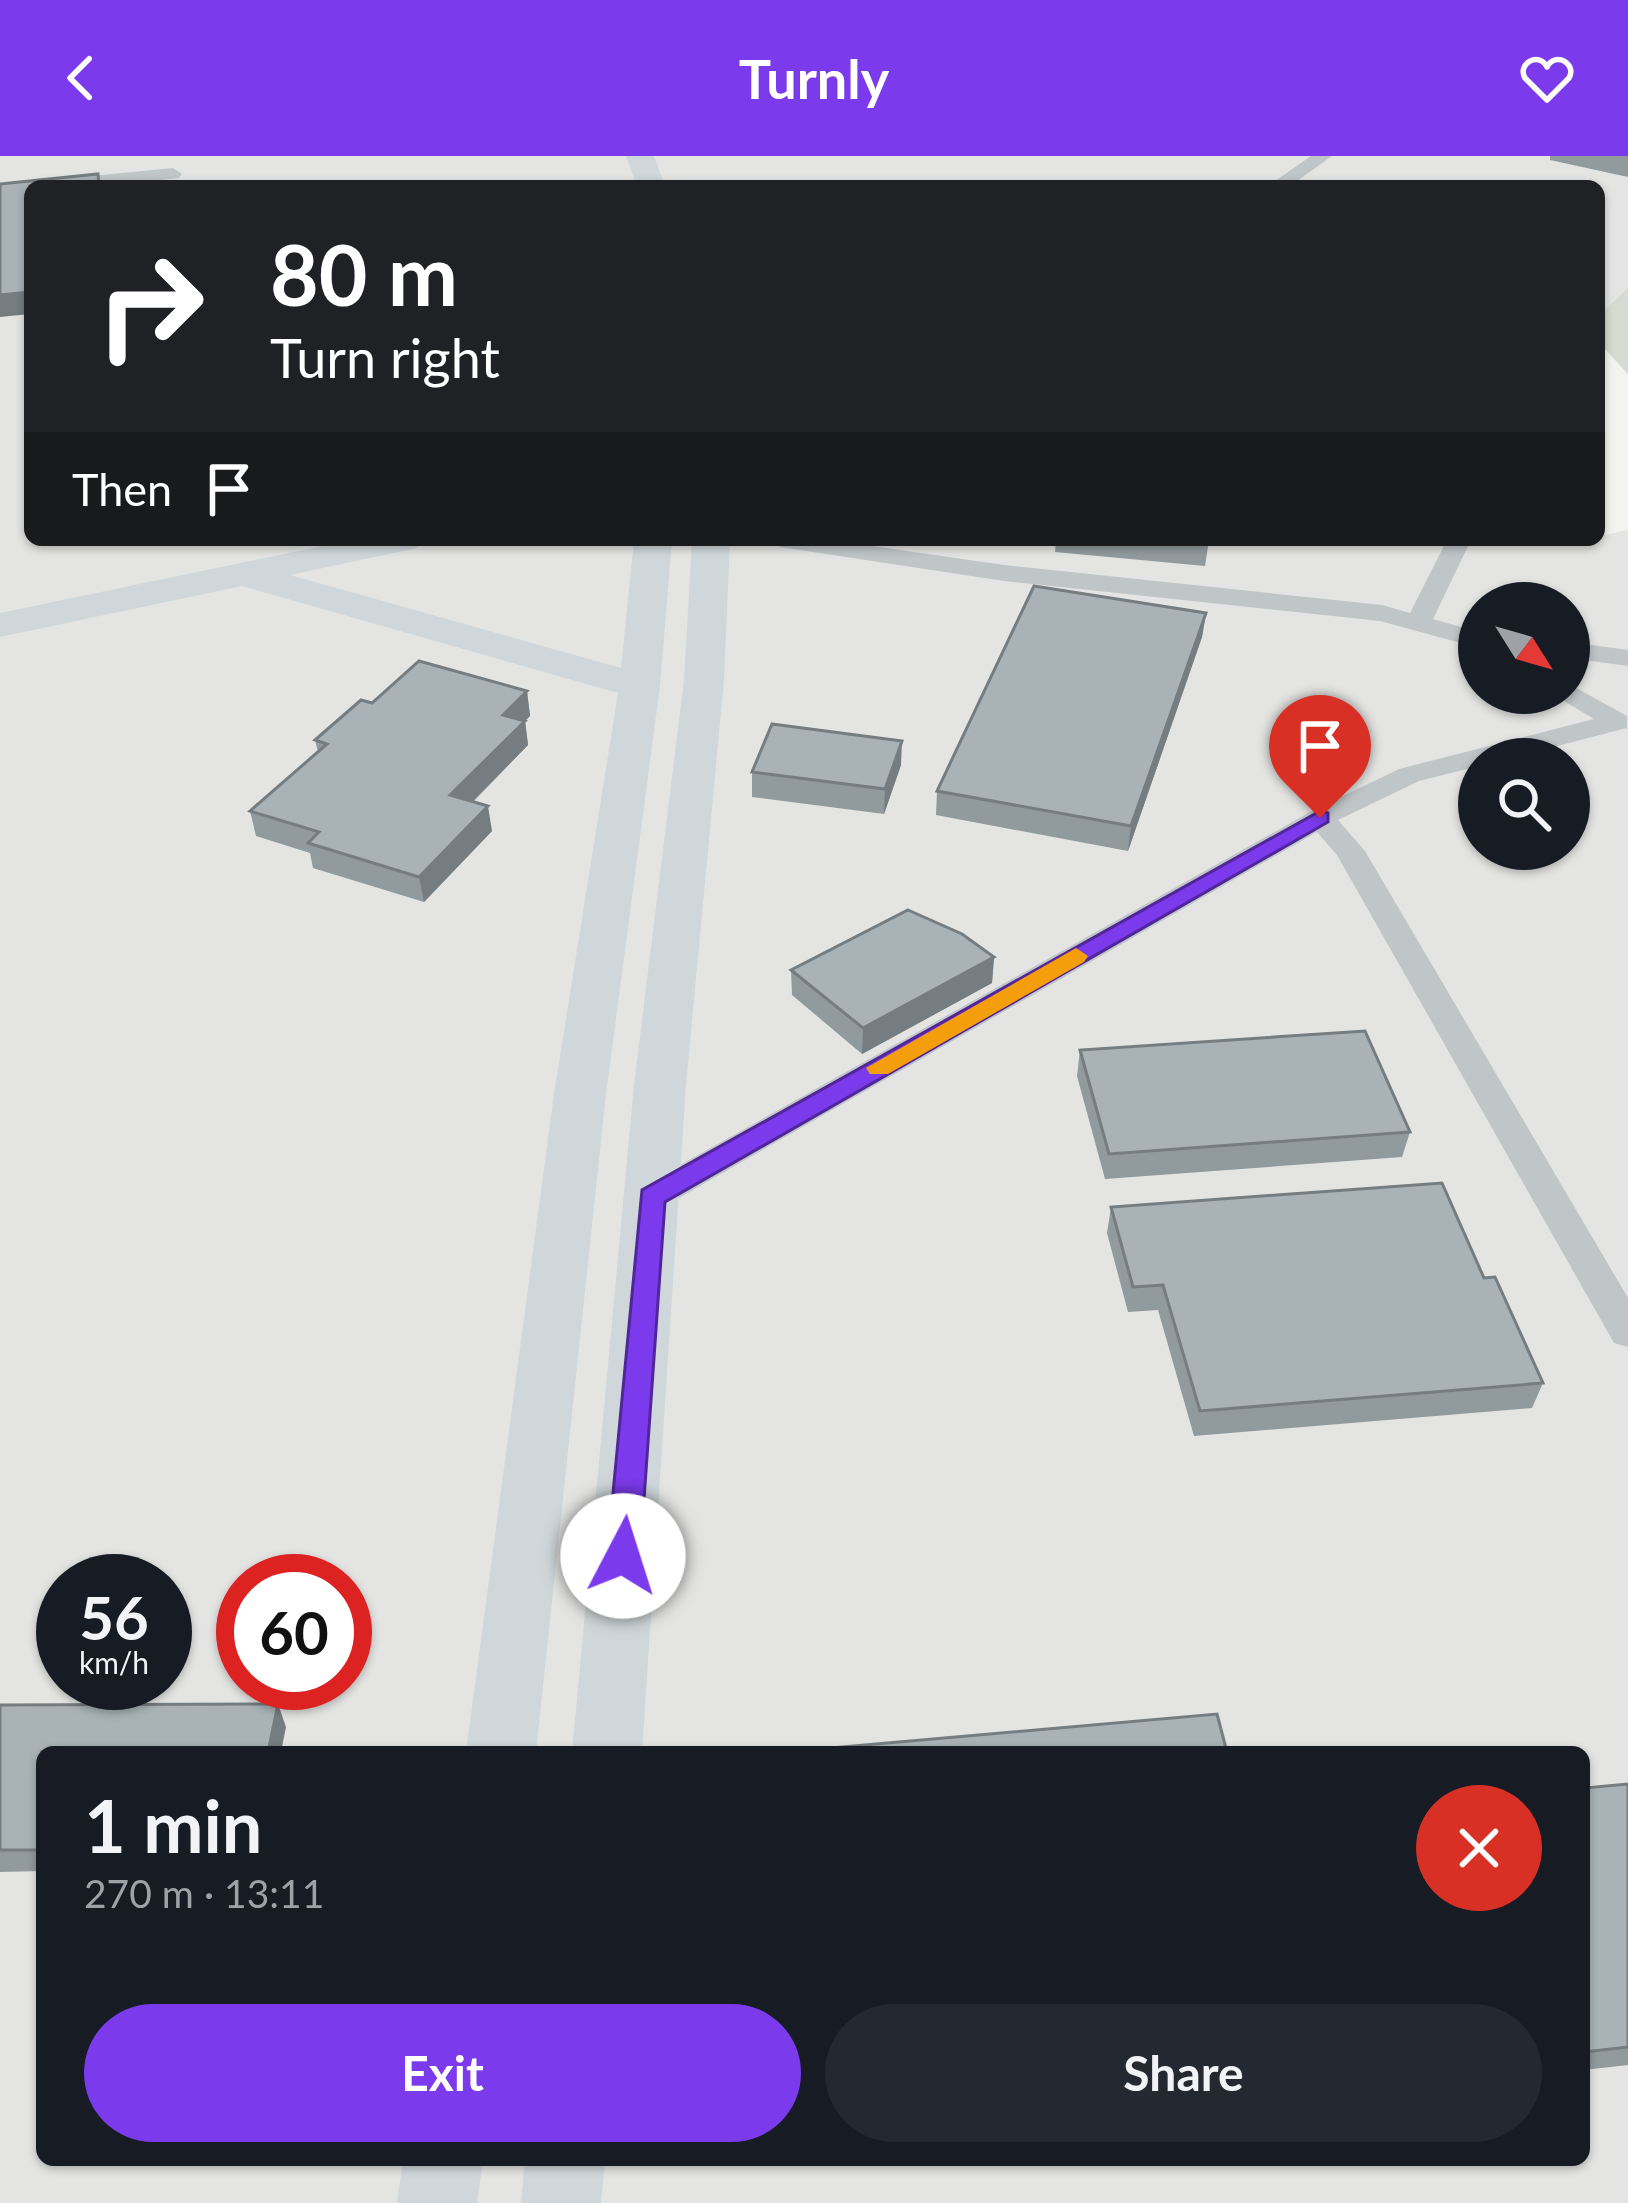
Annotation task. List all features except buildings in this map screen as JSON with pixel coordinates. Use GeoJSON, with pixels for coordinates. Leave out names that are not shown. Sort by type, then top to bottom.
{"type":"FeatureCollection","features":[{"type":"Feature","properties":{"kind":"main road"},"geometry":{"type":"LineString","coordinates":[[0,592],[349,546]]}},
{"type":"Feature","properties":{"kind":"main road"},"geometry":{"type":"LineString","coordinates":[[502,1746],[580,1094],[640,686],[652,546]]}},
{"type":"Feature","properties":{"kind":"main road"},"geometry":{"type":"LineString","coordinates":[[607,1746],[652,1197],[704,680],[710,546]]}},
{"type":"Feature","properties":{"kind":"main road"},"geometry":{"type":"LineString","coordinates":[[0,625],[248,557],[640,686]]}},
{"type":"Feature","properties":{"kind":"main road"},"geometry":{"type":"LineString","coordinates":[[437,2203],[442,2166]]}},
{"type":"Feature","properties":{"kind":"main road"},"geometry":{"type":"LineString","coordinates":[[561,2203],[564,2166]]}},
{"type":"Feature","properties":{"kind":"street"},"geometry":{"type":"LineString","coordinates":[[1286,180],[1323,156]]}},
{"type":"Feature","properties":{"kind":"street"},"geometry":{"type":"LineString","coordinates":[[112,180],[172,174]]}},
{"type":"Feature","properties":{"kind":"street"},"geometry":{"type":"LineString","coordinates":[[821,546],[1004,573],[1419,621],[1458,632]]}},
{"type":"Feature","properties":{"kind":"street"},"geometry":{"type":"LineString","coordinates":[[1004,573],[1011,546]]}},
{"type":"Feature","properties":{"kind":"street"},"geometry":{"type":"LineString","coordinates":[[1419,621],[1456,546]]}},
{"type":"Feature","properties":{"kind":"street"},"geometry":{"type":"LineString","coordinates":[[1590,653],[1628,658]]}},
{"type":"Feature","properties":{"kind":"street"},"geometry":{"type":"LineString","coordinates":[[1590,703],[1622,721]]}},
{"type":"Feature","properties":{"kind":"street"},"geometry":{"type":"LineString","coordinates":[[652,1197],[1320,818],[1409,775],[1622,721]]}},
{"type":"Feature","properties":{"kind":"street"},"geometry":{"type":"LineString","coordinates":[[1320,818],[1350,851],[1628,1332]]}},
{"type":"Feature","properties":{"kind":"shaded area"},"geometry":{"type":"Polygon","coordinates":[[[0,156],[1628,156],[1628,295],[1605,316],[1605,180],[24,180],[24,546],[1605,546],[1605,535],[1628,530],[1628,2203],[0,2203],[0,156]]]}},
{"type":"Feature","properties":{"kind":"shaded area"},"geometry":{"type":"Polygon","coordinates":[[[1628,288],[1628,374],[1605,349],[1605,310],[1628,288]]]}},
{"type":"Feature","properties":{"kind":"slow traffic"},"geometry":{"type":"LineString","coordinates":[[879,1068],[1076,956]]}},
{"type":"Feature","properties":{"kind":"route"},"geometry":{"type":"LineString","coordinates":[[623,1556],[652,1197],[1320,818]]}}]}
